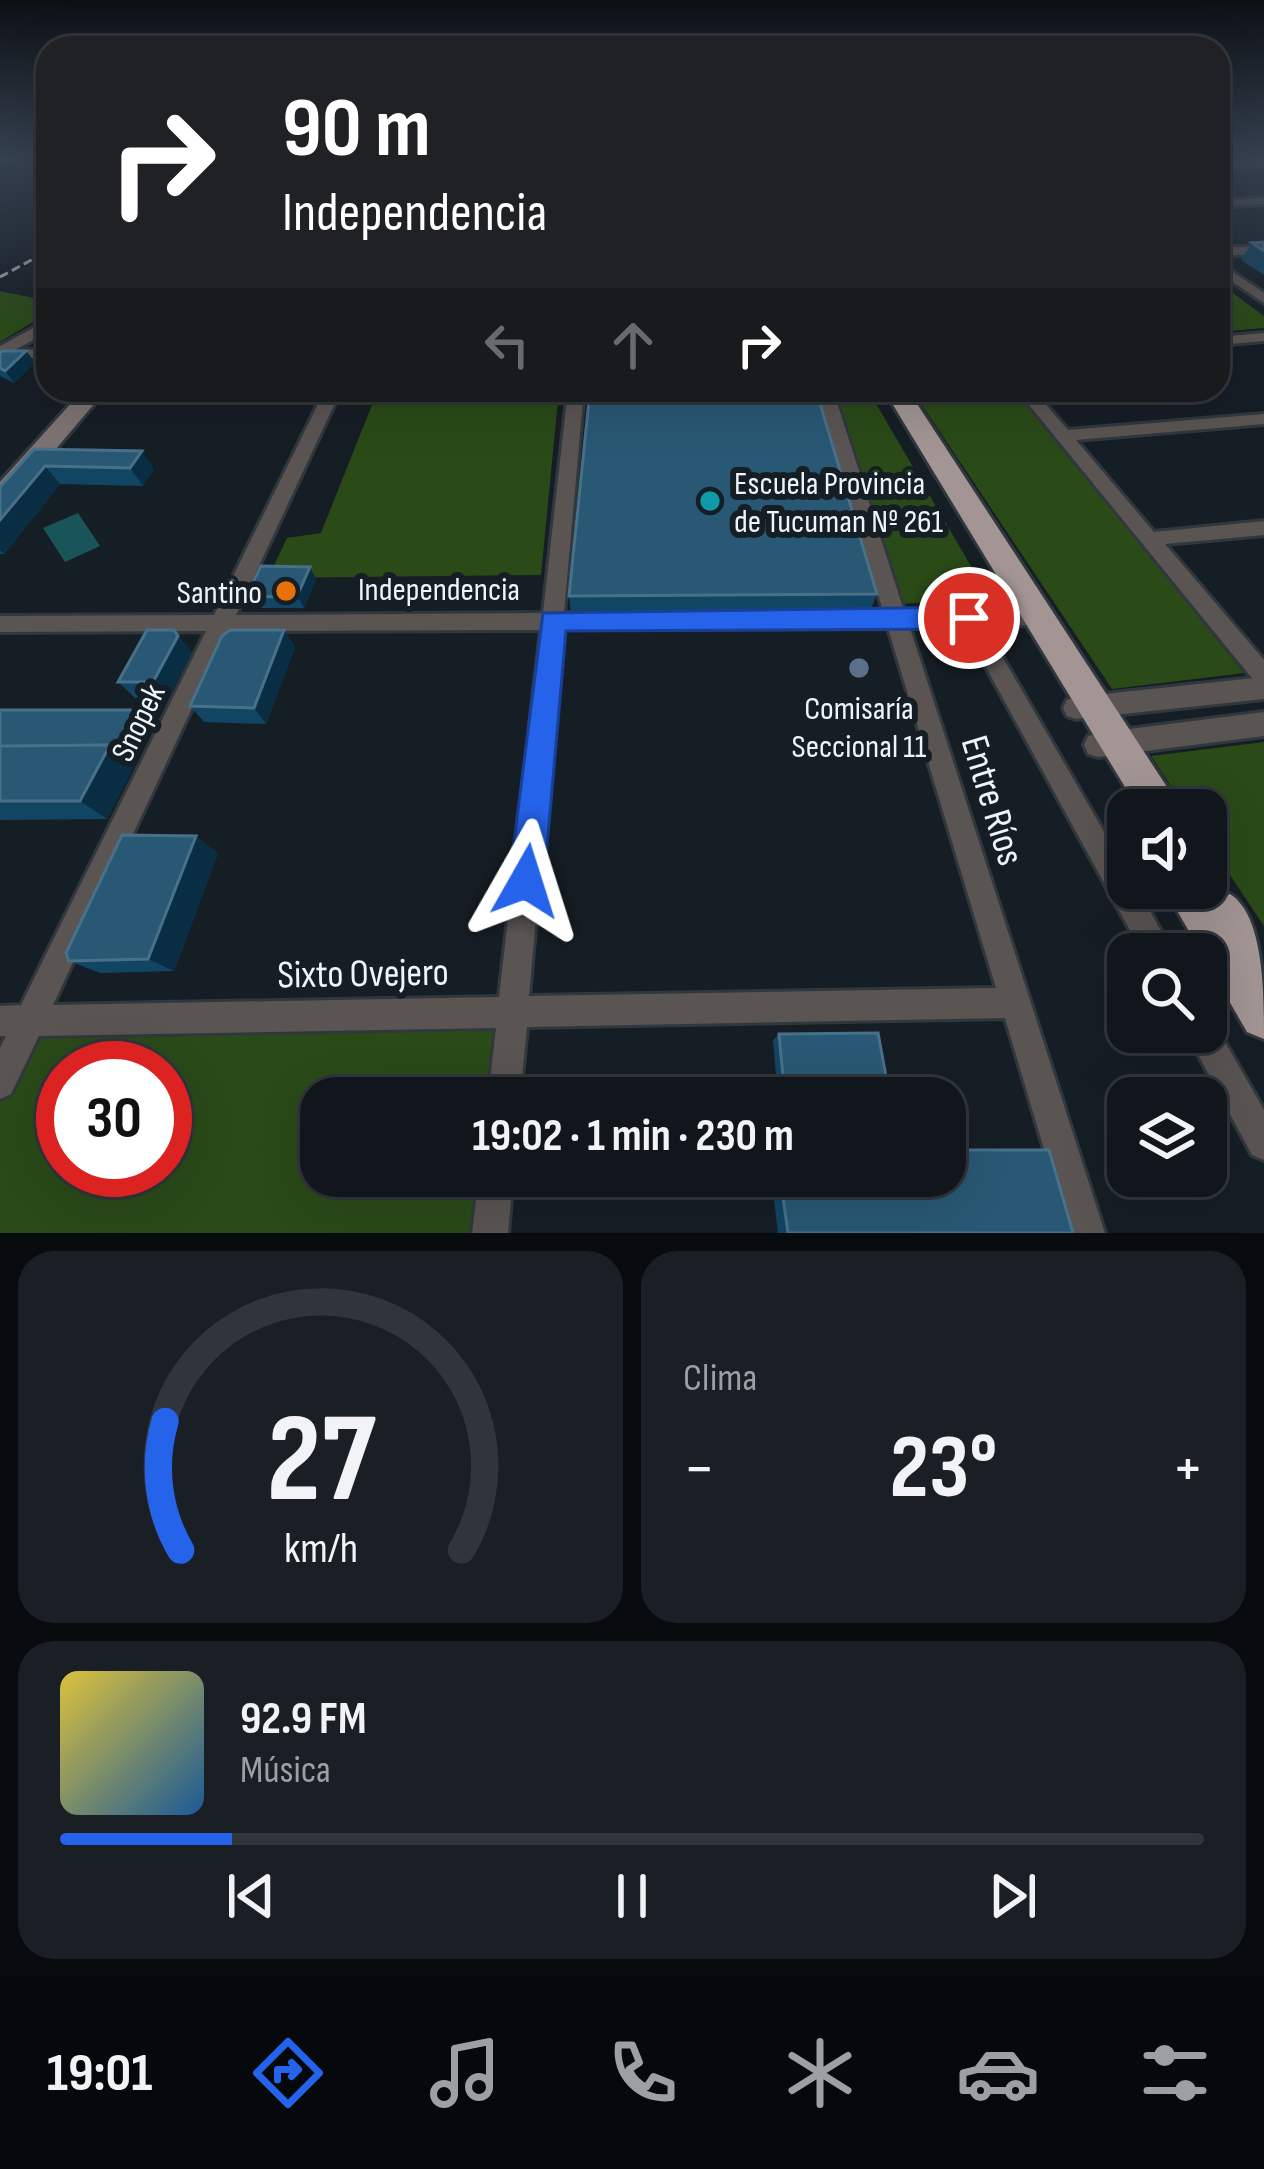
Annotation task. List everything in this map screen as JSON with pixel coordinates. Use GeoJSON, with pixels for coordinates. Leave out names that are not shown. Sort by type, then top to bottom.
{"type":"FeatureCollection","features":[{"type":"Feature","properties":{"kind":"highway"},"geometry":{"type":"LineString","coordinates":[[888,402],[1022,619],[1086,707]]}},
{"type":"Feature","properties":{"kind":"highway"},"geometry":{"type":"LineString","coordinates":[[903,402],[1086,707],[1145,789]]}},
{"type":"Feature","properties":{"kind":"highway"},"geometry":{"type":"LineString","coordinates":[[1109,743],[1129,789]]}},
{"type":"Feature","properties":{"kind":"highway"},"geometry":{"type":"LineString","coordinates":[[1199,909],[1264,1015]]}},
{"type":"Feature","properties":{"kind":"highway"},"geometry":{"type":"LineString","coordinates":[[1225,909],[1264,970]]}},
{"type":"Feature","properties":{"kind":"main road"},"geometry":{"type":"LineString","coordinates":[[0,472],[64,402]]}},
{"type":"Feature","properties":{"kind":"main road"},"geometry":{"type":"LineString","coordinates":[[0,498],[84,402]]}},
{"type":"Feature","properties":{"kind":"street"},"geometry":{"type":"LineString","coordinates":[[1230,251],[1264,250]]}},
{"type":"Feature","properties":{"kind":"street"},"geometry":{"type":"LineString","coordinates":[[1230,275],[1264,299]]}},
{"type":"Feature","properties":{"kind":"street"},"geometry":{"type":"LineString","coordinates":[[7,353],[36,333]]}},
{"type":"Feature","properties":{"kind":"street"},"geometry":{"type":"LineString","coordinates":[[1230,340],[1264,337]]}},
{"type":"Feature","properties":{"kind":"street","name":"Snopek"},"geometry":{"type":"LineString","coordinates":[[0,1083],[15,1020],[221,623],[327,402]]}},
{"type":"Feature","properties":{"kind":"street"},"geometry":{"type":"LineString","coordinates":[[506,1077],[576,402]]}},
{"type":"Feature","properties":{"kind":"street","name":"Entre Ríos"},"geometry":{"type":"LineString","coordinates":[[829,402],[1087,1233]]}},
{"type":"Feature","properties":{"kind":"street"},"geometry":{"type":"LineString","coordinates":[[1035,402],[1264,676]]}},
{"type":"Feature","properties":{"kind":"street"},"geometry":{"type":"LineString","coordinates":[[1063,436],[1264,419]]}},
{"type":"Feature","properties":{"kind":"street"},"geometry":{"type":"LineString","coordinates":[[1149,539],[1264,529]]}},
{"type":"Feature","properties":{"kind":"street"},"geometry":{"type":"LineString","coordinates":[[969,618],[1147,933]]}},
{"type":"Feature","properties":{"kind":"street","name":"Independencia"},"geometry":{"type":"LineString","coordinates":[[0,624],[1022,619]]}},
{"type":"Feature","properties":{"kind":"street"},"geometry":{"type":"LineString","coordinates":[[1086,707],[1264,688]]}},
{"type":"Feature","properties":{"kind":"street"},"geometry":{"type":"LineString","coordinates":[[1109,743],[1264,724]]}},
{"type":"Feature","properties":{"kind":"street","name":"Sixto Ovejero"},"geometry":{"type":"LineString","coordinates":[[15,1020],[1016,1003]]}},
{"type":"Feature","properties":{"kind":"street"},"geometry":{"type":"LineString","coordinates":[[1214,1053],[1264,1143]]}},
{"type":"Feature","properties":{"kind":"street"},"geometry":{"type":"LineString","coordinates":[[490,1233],[494,1197]]}},
{"type":"Feature","properties":{"kind":"green space"},"geometry":{"type":"Polygon","coordinates":[[[0,291],[36,298],[36,320],[0,342],[0,291]]]}},
{"type":"Feature","properties":{"kind":"green space"},"geometry":{"type":"Polygon","coordinates":[[[1230,291],[1264,316],[1264,328],[1230,331],[1230,291]]]}},
{"type":"Feature","properties":{"kind":"green space"},"geometry":{"type":"Polygon","coordinates":[[[373,402],[558,402],[541,575],[268,578],[287,538],[321,533],[373,402]]]}},
{"type":"Feature","properties":{"kind":"green space"},"geometry":{"type":"Polygon","coordinates":[[[836,402],[875,402],[989,597],[903,604],[836,402]]]}},
{"type":"Feature","properties":{"kind":"green space"},"geometry":{"type":"Polygon","coordinates":[[[920,402],[1025,402],[1244,673],[1112,689],[920,402]]]}},
{"type":"Feature","properties":{"kind":"green space"},"geometry":{"type":"Polygon","coordinates":[[[1264,742],[1264,926],[1227,870],[1227,789],[1173,789],[1151,756],[1264,742]]]}},
{"type":"Feature","properties":{"kind":"green space"},"geometry":{"type":"Polygon","coordinates":[[[513,1011],[506,1077],[300,1077],[300,1197],[494,1197],[490,1233],[0,1233],[0,1083],[31,1020],[513,1011]]]}},
{"type":"Feature","properties":{"kind":"water"},"geometry":{"type":"Polygon","coordinates":[[[78,513],[100,546],[65,562],[43,528],[78,513]]]}},
{"type":"Feature","properties":{"kind":"building"},"geometry":{"type":"Polygon","coordinates":[[[26,351],[5,371],[0,368],[0,352],[26,351]]]}},
{"type":"Feature","properties":{"kind":"building","name":"Escuela Provincia de Tucuman Nº 261"},"geometry":{"type":"Polygon","coordinates":[[[589,402],[820,402],[877,594],[569,596],[589,402]]]}},
{"type":"Feature","properties":{"kind":"building"},"geometry":{"type":"Polygon","coordinates":[[[34,449],[142,451],[130,468],[45,466],[0,520],[0,487],[34,449]]]}},
{"type":"Feature","properties":{"kind":"building"},"geometry":{"type":"Polygon","coordinates":[[[261,566],[310,567],[297,596],[255,597],[248,592],[261,566]]]}},
{"type":"Feature","properties":{"kind":"building"},"geometry":{"type":"Polygon","coordinates":[[[147,630],[174,630],[178,636],[153,682],[118,682],[147,630]]]}},
{"type":"Feature","properties":{"kind":"building"},"geometry":{"type":"Polygon","coordinates":[[[230,630],[284,630],[254,708],[190,706],[222,636],[230,630]]]}},
{"type":"Feature","properties":{"kind":"building"},"geometry":{"type":"Polygon","coordinates":[[[0,710],[138,710],[116,750],[110,745],[0,746],[0,710]]]}},
{"type":"Feature","properties":{"kind":"building"},"geometry":{"type":"Polygon","coordinates":[[[110,745],[80,801],[0,801],[0,746],[110,745]]]}},
{"type":"Feature","properties":{"kind":"building"},"geometry":{"type":"Polygon","coordinates":[[[122,835],[196,836],[148,959],[69,961],[66,953],[122,835]]]}},
{"type":"Feature","properties":{"kind":"building"},"geometry":{"type":"Polygon","coordinates":[[[878,1033],[886,1077],[783,1077],[779,1034],[878,1033]]]}},
{"type":"Feature","properties":{"kind":"building"},"geometry":{"type":"Polygon","coordinates":[[[966,1150],[1049,1150],[1073,1233],[788,1233],[783,1197],[966,1197],[966,1150]]]}},
{"type":"Feature","properties":{"kind":"railway"},"geometry":{"type":"LineString","coordinates":[[0,277],[36,258]]}},
{"type":"Feature","properties":{"kind":"place","name":"Escuela Provincia de Tucuman Nº 261"},"geometry":{"type":"Point","coordinates":[710,501]}},
{"type":"Feature","properties":{"kind":"place","name":"Santino"},"geometry":{"type":"Point","coordinates":[286,591]}},
{"type":"Feature","properties":{"kind":"place","name":"Comisaría Seccional 11"},"geometry":{"type":"Point","coordinates":[859,668]}},
{"type":"Feature","properties":{"kind":"route"},"geometry":{"type":"LineString","coordinates":[[526,881],[553,621],[969,618]]}}]}
